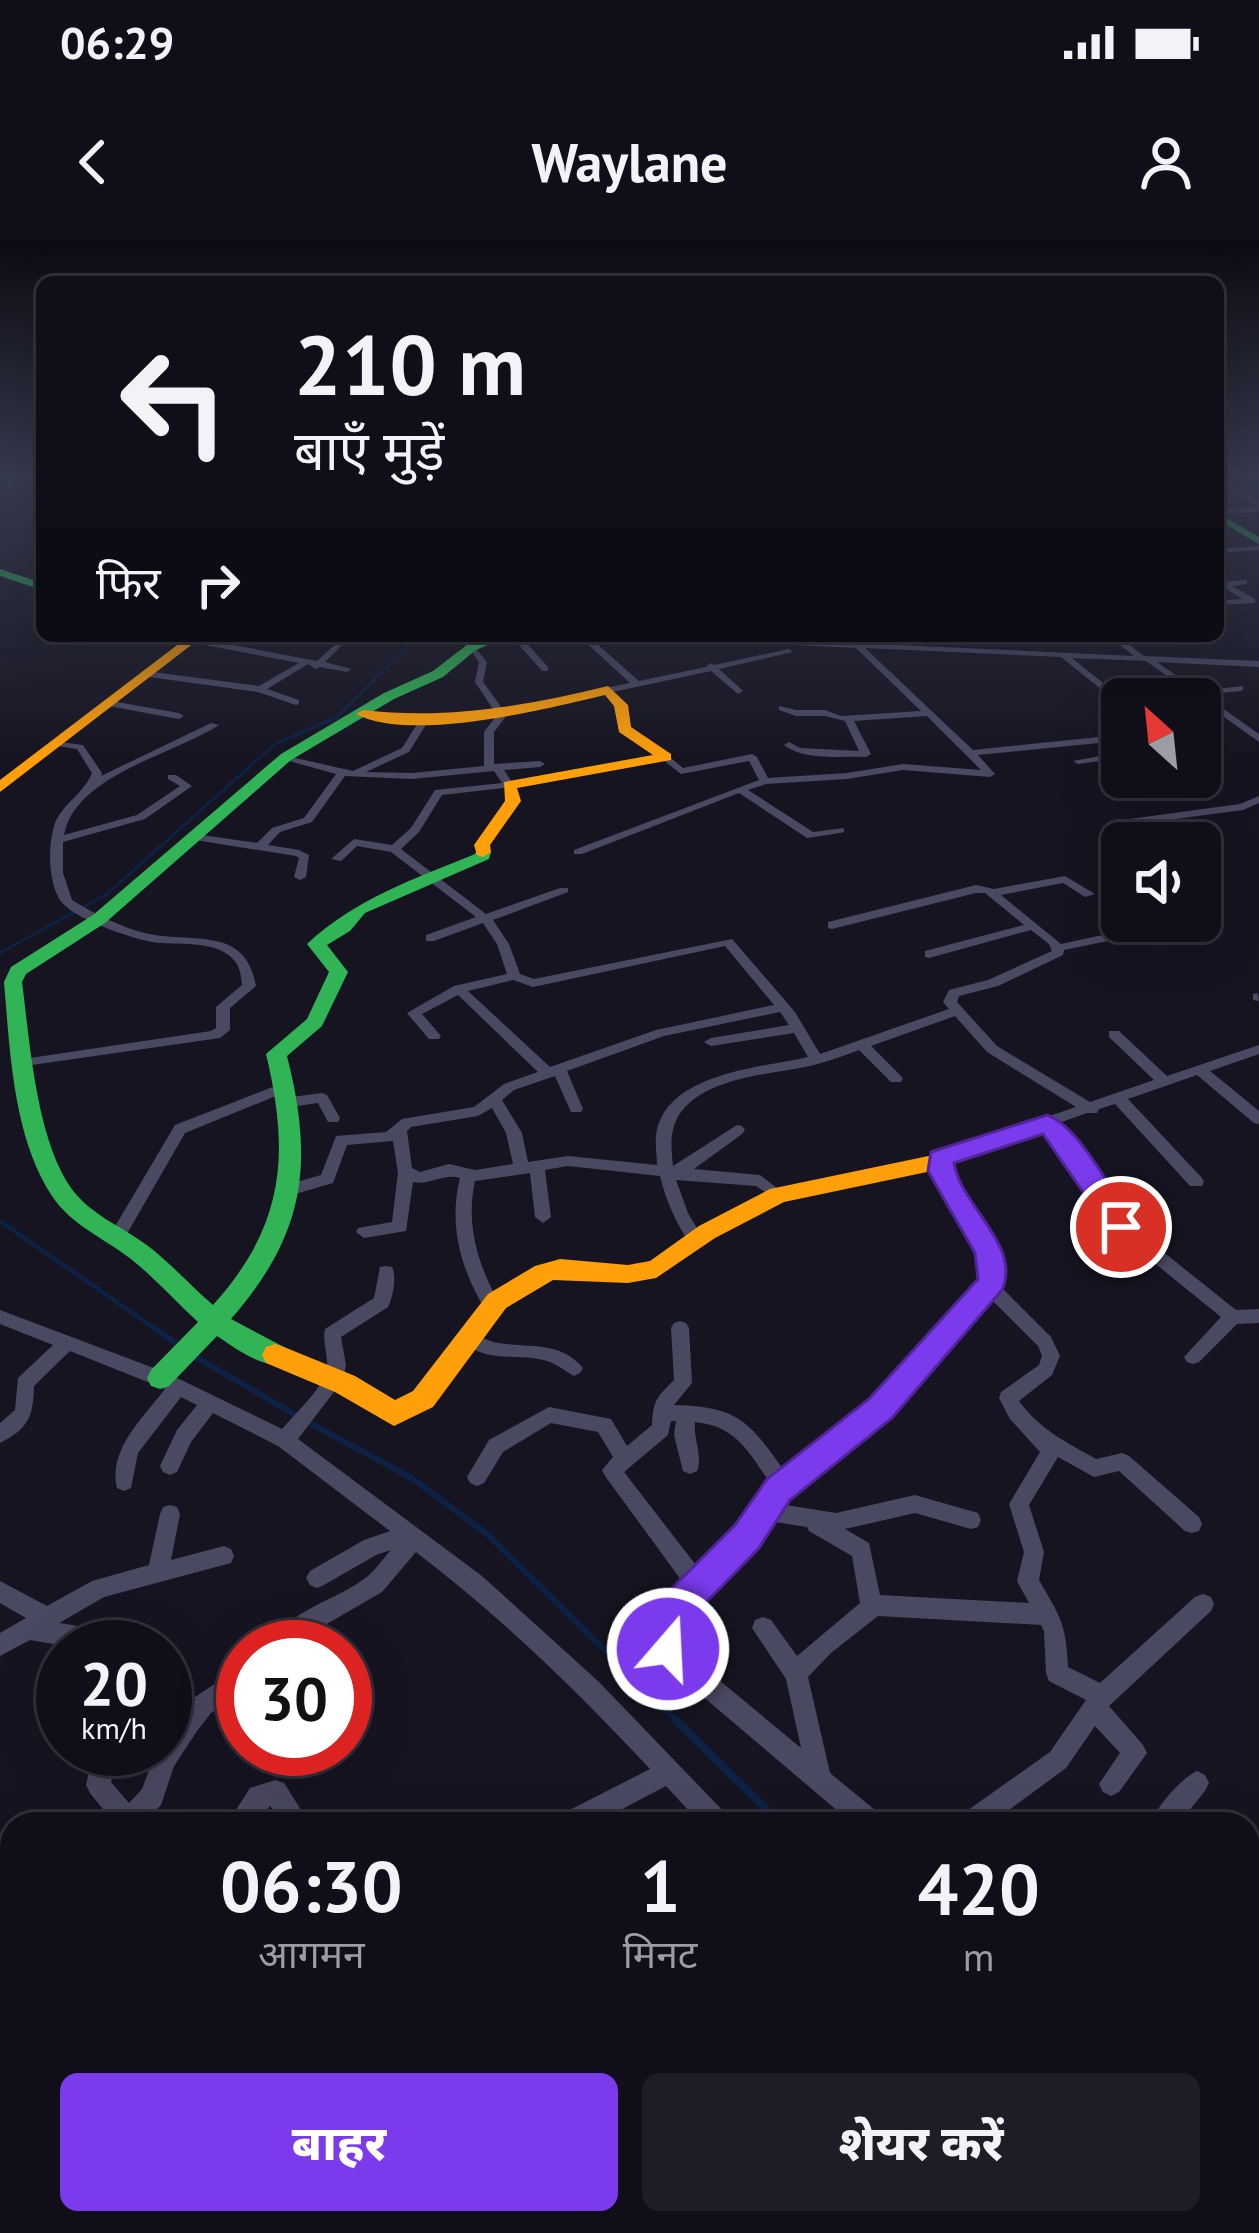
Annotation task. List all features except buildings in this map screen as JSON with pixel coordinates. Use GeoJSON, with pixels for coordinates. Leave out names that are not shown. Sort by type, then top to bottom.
{"type":"FeatureCollection","features":[{"type":"Feature","properties":{"kind":"street"},"geometry":{"type":"LineString","coordinates":[[6,574],[36,584]]}},
{"type":"Feature","properties":{"kind":"street"},"geometry":{"type":"LineString","coordinates":[[1244,582],[1225,584],[1255,601]]}},
{"type":"Feature","properties":{"kind":"street"},"geometry":{"type":"LineString","coordinates":[[1224,603],[1255,601]]}},
{"type":"Feature","properties":{"kind":"street"},"geometry":{"type":"LineString","coordinates":[[0,787],[189,642]]}},
{"type":"Feature","properties":{"kind":"street"},"geometry":{"type":"LineString","coordinates":[[211,642],[347,669]]}},
{"type":"Feature","properties":{"kind":"street"},"geometry":{"type":"LineString","coordinates":[[486,642],[438,674],[389,696],[364,715],[286,757],[96,917],[17,970],[13,982],[29,1108],[61,1191],[90,1221],[118,1235],[207,1329],[329,1387],[399,1414],[423,1399],[492,1306],[526,1281],[552,1270],[644,1271],[664,1265],[696,1240],[778,1196],[938,1162],[1259,1048]]}},
{"type":"Feature","properties":{"kind":"street"},"geometry":{"type":"LineString","coordinates":[[520,642],[545,669]]}},
{"type":"Feature","properties":{"kind":"street"},"geometry":{"type":"LineString","coordinates":[[590,642],[636,683]]}},
{"type":"Feature","properties":{"kind":"street"},"geometry":{"type":"LineString","coordinates":[[724,642],[1259,662]]}},
{"type":"Feature","properties":{"kind":"street"},"geometry":{"type":"LineString","coordinates":[[830,642],[1144,658]]}},
{"type":"Feature","properties":{"kind":"street"},"geometry":{"type":"LineString","coordinates":[[932,642],[937,647]]}},
{"type":"Feature","properties":{"kind":"street"},"geometry":{"type":"LineString","coordinates":[[1121,642],[1172,678]]}},
{"type":"Feature","properties":{"kind":"street"},"geometry":{"type":"LineString","coordinates":[[260,689],[311,665],[339,644]]}},
{"type":"Feature","properties":{"kind":"street"},"geometry":{"type":"LineString","coordinates":[[472,647],[483,662],[481,686],[502,717]]}},
{"type":"Feature","properties":{"kind":"street"},"geometry":{"type":"LineString","coordinates":[[364,715],[422,723],[454,716],[502,717],[797,648]]}},
{"type":"Feature","properties":{"kind":"street"},"geometry":{"type":"LineString","coordinates":[[578,852],[765,781],[848,776],[903,766],[989,774],[860,648]]}},
{"type":"Feature","properties":{"kind":"street"},"geometry":{"type":"LineString","coordinates":[[1064,656],[1101,686]]}},
{"type":"Feature","properties":{"kind":"street"},"geometry":{"type":"LineString","coordinates":[[710,666],[738,691]]}},
{"type":"Feature","properties":{"kind":"street"},"geometry":{"type":"LineString","coordinates":[[145,674],[260,689],[296,702]]}},
{"type":"Feature","properties":{"kind":"street"},"geometry":{"type":"LineString","coordinates":[[1221,690],[1240,688]]}},
{"type":"Feature","properties":{"kind":"street"},"geometry":{"type":"LineString","coordinates":[[608,690],[621,705],[624,729],[681,771],[749,757],[765,781]]}},
{"type":"Feature","properties":{"kind":"street"},"geometry":{"type":"LineString","coordinates":[[106,703],[179,716]]}},
{"type":"Feature","properties":{"kind":"street"},"geometry":{"type":"LineString","coordinates":[[782,708],[791,714],[827,712],[848,719],[930,713]]}},
{"type":"Feature","properties":{"kind":"street"},"geometry":{"type":"LineString","coordinates":[[1221,713],[1259,739]]}},
{"type":"Feature","properties":{"kind":"street"},"geometry":{"type":"LineString","coordinates":[[124,1482],[130,1450],[168,1379],[271,1250],[292,1189],[289,1094],[277,1054],[314,1022],[339,972],[314,946],[344,927],[359,909],[483,856],[482,845],[513,801],[500,776],[489,732],[502,717]]}},
{"type":"Feature","properties":{"kind":"street"},"geometry":{"type":"LineString","coordinates":[[789,745],[798,751],[866,754],[848,719]]}},
{"type":"Feature","properties":{"kind":"street"},"geometry":{"type":"LineString","coordinates":[[260,847],[276,830],[308,820],[350,772],[406,750],[422,723]]}},
{"type":"Feature","properties":{"kind":"street"},"geometry":{"type":"LineString","coordinates":[[23,1064],[214,1035],[223,1030],[223,1007],[249,986],[248,968],[231,950],[208,942],[144,936],[67,902],[61,885],[58,840],[64,815],[95,783],[214,725]]}},
{"type":"Feature","properties":{"kind":"street"},"geometry":{"type":"LineString","coordinates":[[971,753],[1099,740]]}},
{"type":"Feature","properties":{"kind":"street"},"geometry":{"type":"LineString","coordinates":[[55,742],[73,744],[87,753],[97,772],[95,783]]}},
{"type":"Feature","properties":{"kind":"street"},"geometry":{"type":"LineString","coordinates":[[286,757],[410,779],[500,776],[666,757]]}},
{"type":"Feature","properties":{"kind":"street"},"geometry":{"type":"LineString","coordinates":[[1078,760],[1101,757]]}},
{"type":"Feature","properties":{"kind":"street"},"geometry":{"type":"LineString","coordinates":[[394,849],[416,830],[439,792],[540,764]]}},
{"type":"Feature","properties":{"kind":"street"},"geometry":{"type":"LineString","coordinates":[[58,840],[154,812],[187,786],[172,776]]}},
{"type":"Feature","properties":{"kind":"street"},"geometry":{"type":"LineString","coordinates":[[740,789],[811,836],[840,830]]}},
{"type":"Feature","properties":{"kind":"street"},"geometry":{"type":"LineString","coordinates":[[1130,822],[1243,807],[1259,799]]}},
{"type":"Feature","properties":{"kind":"street"},"geometry":{"type":"LineString","coordinates":[[195,837],[303,855],[300,877]]}},
{"type":"Feature","properties":{"kind":"street"},"geometry":{"type":"LineString","coordinates":[[337,859],[354,842],[394,849],[487,920],[503,944],[514,976]]}},
{"type":"Feature","properties":{"kind":"street"},"geometry":{"type":"LineString","coordinates":[[992,893],[1065,879],[1089,894]]}},
{"type":"Feature","properties":{"kind":"street"},"geometry":{"type":"LineString","coordinates":[[832,925],[976,889],[992,893],[1058,948]]}},
{"type":"Feature","properties":{"kind":"street"},"geometry":{"type":"LineString","coordinates":[[430,938],[564,890]]}},
{"type":"Feature","properties":{"kind":"street"},"geometry":{"type":"LineString","coordinates":[[929,954],[1033,926]]}},
{"type":"Feature","properties":{"kind":"street"},"geometry":{"type":"LineString","coordinates":[[1058,948],[1101,939]]}},
{"type":"Feature","properties":{"kind":"street"},"geometry":{"type":"LineString","coordinates":[[434,1036],[414,1013],[460,989],[514,976],[546,983],[724,941],[732,944],[783,1007],[817,1060]]}},
{"type":"Feature","properties":{"kind":"street"},"geometry":{"type":"LineString","coordinates":[[1058,948],[1054,958],[954,993],[949,1000],[992,1049],[1092,1110]]}},
{"type":"Feature","properties":{"kind":"street"},"geometry":{"type":"LineString","coordinates":[[460,989],[554,1072],[576,1109]]}},
{"type":"Feature","properties":{"kind":"street"},"geometry":{"type":"LineString","coordinates":[[292,1189],[327,1179],[341,1140],[390,1137],[407,1123],[478,1111],[494,1097],[661,1033],[783,1007]]}},
{"type":"Feature","properties":{"kind":"street"},"geometry":{"type":"LineString","coordinates":[[696,1240],[675,1208],[671,1174],[660,1142],[663,1127],[692,1091],[817,1060],[955,1012]]}},
{"type":"Feature","properties":{"kind":"street"},"geometry":{"type":"LineString","coordinates":[[711,1042],[798,1028]]}},
{"type":"Feature","properties":{"kind":"street"},"geometry":{"type":"LineString","coordinates":[[1114,1034],[1165,1082]]}},
{"type":"Feature","properties":{"kind":"street"},"geometry":{"type":"LineString","coordinates":[[861,1044],[896,1079]]}},
{"type":"Feature","properties":{"kind":"street"},"geometry":{"type":"LineString","coordinates":[[1199,1070],[1259,1119]]}},
{"type":"Feature","properties":{"kind":"street"},"geometry":{"type":"LineString","coordinates":[[118,1235],[180,1129],[289,1094],[322,1097],[333,1118]]}},
{"type":"Feature","properties":{"kind":"street"},"geometry":{"type":"LineString","coordinates":[[494,1097],[529,1165],[543,1217]]}},
{"type":"Feature","properties":{"kind":"street"},"geometry":{"type":"LineString","coordinates":[[1119,1100],[1196,1182]]}},
{"type":"Feature","properties":{"kind":"street"},"geometry":{"type":"LineString","coordinates":[[1047,1124],[1130,1236],[1233,1317],[1259,1316]]}},
{"type":"Feature","properties":{"kind":"street"},"geometry":{"type":"LineString","coordinates":[[364,1232],[400,1227],[406,1173],[399,1130]]}},
{"type":"Feature","properties":{"kind":"street"},"geometry":{"type":"LineString","coordinates":[[671,1174],[737,1130]]}},
{"type":"Feature","properties":{"kind":"street"},"geometry":{"type":"LineString","coordinates":[[406,1173],[429,1178],[452,1169],[470,1175],[581,1161],[760,1181],[778,1196]]}},
{"type":"Feature","properties":{"kind":"street"},"geometry":{"type":"LineString","coordinates":[[858,1812],[668,1649],[667,1617],[747,1537],[782,1486],[880,1408],[989,1286],[994,1274],[989,1252],[938,1162]]}},
{"type":"Feature","properties":{"kind":"street"},"geometry":{"type":"LineString","coordinates":[[470,1175],[464,1192],[471,1262],[477,1285],[492,1306]]}},
{"type":"Feature","properties":{"kind":"street"},"geometry":{"type":"LineString","coordinates":[[290,1433],[329,1387],[337,1365],[331,1334],[382,1302],[386,1272]]}},
{"type":"Feature","properties":{"kind":"street"},"geometry":{"type":"LineString","coordinates":[[989,1286],[1049,1348],[1051,1361],[1046,1370],[1008,1398],[1012,1409],[1043,1439],[1094,1468],[1122,1462],[1192,1525]]}},
{"type":"Feature","properties":{"kind":"street"},"geometry":{"type":"LineString","coordinates":[[1193,1357],[1233,1317]]}},
{"type":"Feature","properties":{"kind":"street"},"geometry":{"type":"LineString","coordinates":[[4,1322],[168,1379],[211,1402],[290,1433],[591,1690],[707,1812]]}},
{"type":"Feature","properties":{"kind":"street"},"geometry":{"type":"LineString","coordinates":[[680,1328],[686,1378],[667,1398],[661,1429],[612,1466],[641,1516],[680,1555],[698,1585]]}},
{"type":"Feature","properties":{"kind":"street"},"geometry":{"type":"LineString","coordinates":[[471,1340],[497,1352],[550,1351],[574,1368]]}},
{"type":"Feature","properties":{"kind":"street"},"geometry":{"type":"LineString","coordinates":[[0,1435],[24,1413],[28,1379],[67,1343]]}},
{"type":"Feature","properties":{"kind":"street"},"geometry":{"type":"LineString","coordinates":[[170,1466],[184,1436],[211,1402]]}},
{"type":"Feature","properties":{"kind":"street"},"geometry":{"type":"LineString","coordinates":[[661,1413],[719,1415],[736,1424],[782,1486]]}},
{"type":"Feature","properties":{"kind":"street"},"geometry":{"type":"LineString","coordinates":[[687,1413],[684,1435],[690,1465]]}},
{"type":"Feature","properties":{"kind":"street"},"geometry":{"type":"LineString","coordinates":[[477,1477],[496,1446],[549,1414],[604,1425],[623,1457]]}},
{"type":"Feature","properties":{"kind":"street"},"geometry":{"type":"LineString","coordinates":[[1043,1439],[1050,1453],[1019,1504],[1034,1552],[1028,1581],[1056,1636],[1057,1672],[1098,1701],[1135,1753],[1111,1784]]}},
{"type":"Feature","properties":{"kind":"street"},"geometry":{"type":"LineString","coordinates":[[764,1510],[836,1522],[915,1504],[971,1520]]}},
{"type":"Feature","properties":{"kind":"street"},"geometry":{"type":"LineString","coordinates":[[158,1574],[170,1514]]}},
{"type":"Feature","properties":{"kind":"street"},"geometry":{"type":"LineString","coordinates":[[812,1521],[862,1550],[871,1608]]}},
{"type":"Feature","properties":{"kind":"street"},"geometry":{"type":"LineString","coordinates":[[317,1578],[371,1546],[414,1535]]}},
{"type":"Feature","properties":{"kind":"street"},"geometry":{"type":"LineString","coordinates":[[313,1620],[366,1592],[414,1535]]}},
{"type":"Feature","properties":{"kind":"street"},"geometry":{"type":"LineString","coordinates":[[41,1620],[100,1588],[224,1556]]}},
{"type":"Feature","properties":{"kind":"street"},"geometry":{"type":"LineString","coordinates":[[0,1591],[36,1623],[0,1646]]}},
{"type":"Feature","properties":{"kind":"street"},"geometry":{"type":"LineString","coordinates":[[796,1675],[824,1641],[871,1608],[891,1604],[1048,1615]]}},
{"type":"Feature","properties":{"kind":"street"},"geometry":{"type":"LineString","coordinates":[[986,1812],[1058,1760],[1098,1701],[1203,1604]]}},
{"type":"Feature","properties":{"kind":"street"},"geometry":{"type":"LineString","coordinates":[[763,1628],[796,1675],[819,1779]]}},
{"type":"Feature","properties":{"kind":"street"},"geometry":{"type":"LineString","coordinates":[[192,1721],[216,1702]]}},
{"type":"Feature","properties":{"kind":"street"},"geometry":{"type":"LineString","coordinates":[[592,1812],[669,1772]]}},
{"type":"Feature","properties":{"kind":"street"},"geometry":{"type":"LineString","coordinates":[[100,1776],[98,1785],[119,1812]]}},
{"type":"Feature","properties":{"kind":"street"},"geometry":{"type":"LineString","coordinates":[[138,1812],[152,1796],[159,1776]]}},
{"type":"Feature","properties":{"kind":"street"},"geometry":{"type":"LineString","coordinates":[[1172,1812],[1197,1783]]}},
{"type":"Feature","properties":{"kind":"street"},"geometry":{"type":"LineString","coordinates":[[248,1812],[259,1797],[275,1792],[289,1812]]}},
{"type":"Feature","properties":{"kind":"waterway"},"geometry":{"type":"LineString","coordinates":[[0,953],[107,894],[275,744],[337,717],[412,642]]}},
{"type":"Feature","properties":{"kind":"waterway"},"geometry":{"type":"LineString","coordinates":[[0,1221],[157,1330]]}},
{"type":"Feature","properties":{"kind":"waterway"},"geometry":{"type":"LineString","coordinates":[[153,1327],[178,1345]]}},
{"type":"Feature","properties":{"kind":"waterway"},"geometry":{"type":"LineString","coordinates":[[192,1355],[296,1415]]}},
{"type":"Feature","properties":{"kind":"waterway"},"geometry":{"type":"LineString","coordinates":[[306,1421],[413,1479],[487,1534],[679,1723]]}},
{"type":"Feature","properties":{"kind":"waterway"},"geometry":{"type":"LineString","coordinates":[[676,1720],[769,1812]]}},
{"type":"Feature","properties":{"kind":"traffic: fast"},"geometry":{"type":"LineString","coordinates":[[6,574],[36,585]]}},
{"type":"Feature","properties":{"kind":"traffic: fast"},"geometry":{"type":"LineString","coordinates":[[275,1355],[222,1326],[142,1255],[76,1209],[61,1191],[48,1166],[30,1103],[13,982],[18,971],[99,919],[286,757],[389,696],[438,674],[486,642]]}},
{"type":"Feature","properties":{"kind":"traffic: fast"},"geometry":{"type":"LineString","coordinates":[[160,1378],[228,1306],[274,1234],[287,1195],[292,1153],[289,1107],[276,1054],[315,1022],[339,972],[316,944],[344,927],[359,909],[483,856],[483,852]]}},
{"type":"Feature","properties":{"kind":"traffic: slow"},"geometry":{"type":"LineString","coordinates":[[0,787],[189,642]]}},
{"type":"Feature","properties":{"kind":"traffic: slow"},"geometry":{"type":"LineString","coordinates":[[363,714],[427,719],[487,716],[608,690],[621,705],[624,729],[666,757],[509,785],[513,801],[482,845],[483,852]]}},
{"type":"Feature","properties":{"kind":"traffic: slow"},"geometry":{"type":"LineString","coordinates":[[275,1355],[345,1384],[394,1414],[423,1399],[497,1301],[544,1273],[560,1268],[628,1274],[656,1269],[707,1232],[778,1195],[938,1162]]}},
{"type":"Feature","properties":{"kind":"route"},"geometry":{"type":"LineString","coordinates":[[668,1649],[667,1617],[747,1537],[778,1490],[880,1408],[992,1282],[989,1252],[941,1171],[940,1158],[1047,1124],[1070,1149],[1121,1227]]}}]}
